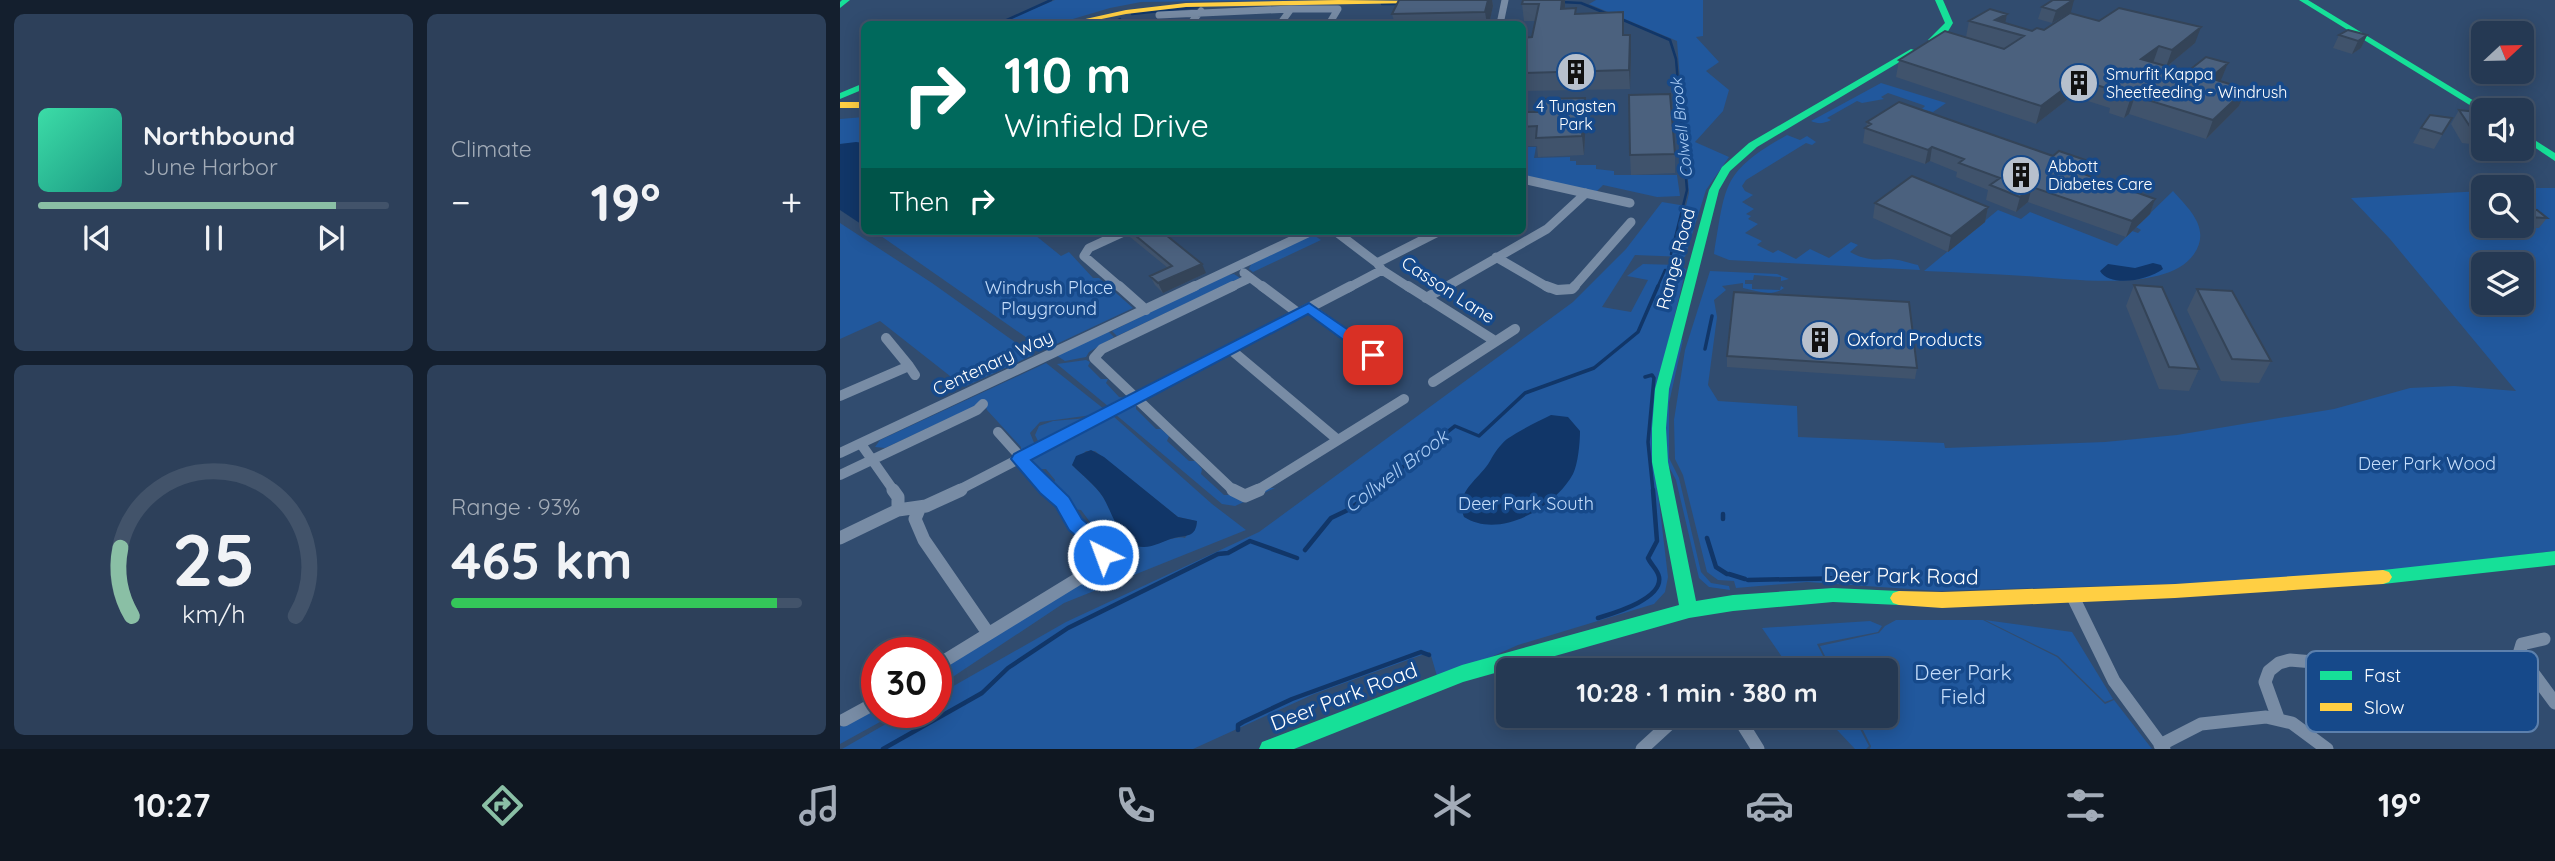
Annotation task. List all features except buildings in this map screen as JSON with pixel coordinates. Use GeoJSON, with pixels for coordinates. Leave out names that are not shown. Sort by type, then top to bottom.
{"type":"FeatureCollection","features":[{"type":"Feature","properties":{"kind":"main road"},"geometry":{"type":"LineString","coordinates":[[840,6],[846,0]]}},
{"type":"Feature","properties":{"kind":"main road","name":"Range Road"},"geometry":{"type":"LineString","coordinates":[[1689,610],[1660,462],[1659,428],[1662,389],[1714,190],[1726,169],[1753,145],[1948,29],[1950,18],[1939,0]]}},
{"type":"Feature","properties":{"kind":"main road"},"geometry":{"type":"LineString","coordinates":[[2304,0],[2471,102]]}},
{"type":"Feature","properties":{"kind":"main road"},"geometry":{"type":"LineString","coordinates":[[1082,21],[1126,12],[1186,5],[1437,1]]}},
{"type":"Feature","properties":{"kind":"main road"},"geometry":{"type":"LineString","coordinates":[[840,96],[861,87]]}},
{"type":"Feature","properties":{"kind":"main road"},"geometry":{"type":"LineString","coordinates":[[840,105],[860,106]]}},
{"type":"Feature","properties":{"kind":"main road"},"geometry":{"type":"LineString","coordinates":[[840,111],[860,106]]}},
{"type":"Feature","properties":{"kind":"main road"},"geometry":{"type":"LineString","coordinates":[[2548,149],[2555,158]]}},
{"type":"Feature","properties":{"kind":"main road","name":"Deer Park Road"},"geometry":{"type":"LineString","coordinates":[[1269,749],[1462,674],[1689,610],[1760,599],[1823,595],[1942,600],[2072,595],[2337,580],[2555,558]]}},
{"type":"Feature","properties":{"kind":"street"},"geometry":{"type":"LineString","coordinates":[[1501,21],[1505,0]]}},
{"type":"Feature","properties":{"kind":"street"},"geometry":{"type":"LineString","coordinates":[[1282,21],[1290,9]]}},
{"type":"Feature","properties":{"kind":"street"},"geometry":{"type":"LineString","coordinates":[[1159,15],[1201,11],[1338,9],[1331,21]]}},
{"type":"Feature","properties":{"kind":"street"},"geometry":{"type":"LineString","coordinates":[[1193,21],[1201,11]]}},
{"type":"Feature","properties":{"kind":"street"},"geometry":{"type":"LineString","coordinates":[[1526,180],[1630,203]]}},
{"type":"Feature","properties":{"kind":"street"},"geometry":{"type":"LineString","coordinates":[[1426,298],[1547,229],[1586,193]]}},
{"type":"Feature","properties":{"kind":"street"},"geometry":{"type":"LineString","coordinates":[[1496,257],[1549,288],[1572,289],[1631,222]]}},
{"type":"Feature","properties":{"kind":"street"},"geometry":{"type":"LineString","coordinates":[[1117,235],[1089,248],[1084,256],[1146,310]]}},
{"type":"Feature","properties":{"kind":"street","name":"Centenary Way"},"geometry":{"type":"LineString","coordinates":[[840,453],[1304,235]]}},
{"type":"Feature","properties":{"kind":"street","name":"Casson Lane"},"geometry":{"type":"LineString","coordinates":[[1340,235],[1379,266],[1495,341]]}},
{"type":"Feature","properties":{"kind":"street"},"geometry":{"type":"LineString","coordinates":[[840,538],[898,510],[920,507],[943,499],[1309,308],[1433,235]]}},
{"type":"Feature","properties":{"kind":"street"},"geometry":{"type":"LineString","coordinates":[[1237,267],[1298,313]]}},
{"type":"Feature","properties":{"kind":"street"},"geometry":{"type":"LineString","coordinates":[[1250,278],[1096,353],[1095,360],[1241,495],[1254,493],[1404,399]]}},
{"type":"Feature","properties":{"kind":"street"},"geometry":{"type":"LineString","coordinates":[[1309,308],[1394,369]]}},
{"type":"Feature","properties":{"kind":"street","name":"Casson Lane"},"geometry":{"type":"LineString","coordinates":[[1433,382],[1515,329]]}},
{"type":"Feature","properties":{"kind":"street"},"geometry":{"type":"LineString","coordinates":[[840,396],[912,370],[887,338]]}},
{"type":"Feature","properties":{"kind":"street"},"geometry":{"type":"LineString","coordinates":[[1230,349],[1338,440]]}},
{"type":"Feature","properties":{"kind":"street"},"geometry":{"type":"LineString","coordinates":[[840,475],[977,410],[983,404]]}},
{"type":"Feature","properties":{"kind":"street"},"geometry":{"type":"LineString","coordinates":[[952,656],[1088,574],[1099,566],[1103,559],[1100,547],[1076,524],[1063,502],[1046,489],[998,432]]}},
{"type":"Feature","properties":{"kind":"street"},"geometry":{"type":"LineString","coordinates":[[862,444],[898,498],[898,510]]}},
{"type":"Feature","properties":{"kind":"street"},"geometry":{"type":"LineString","coordinates":[[920,507],[915,519],[924,540],[988,633]]}},
{"type":"Feature","properties":{"kind":"street"},"geometry":{"type":"LineString","coordinates":[[2072,595],[2114,681],[2162,747],[2200,724],[2278,718],[2300,728],[2327,749]]}},
{"type":"Feature","properties":{"kind":"street"},"geometry":{"type":"LineString","coordinates":[[2520,651],[2522,644],[2544,639]]}},
{"type":"Feature","properties":{"kind":"street"},"geometry":{"type":"LineString","coordinates":[[2278,718],[2265,682],[2269,671],[2279,663],[2290,660],[2306,661]]}},
{"type":"Feature","properties":{"kind":"street"},"geometry":{"type":"LineString","coordinates":[[2538,680],[2555,703]]}},
{"type":"Feature","properties":{"kind":"street"},"geometry":{"type":"LineString","coordinates":[[841,718],[861,709]]}},
{"type":"Feature","properties":{"kind":"street"},"geometry":{"type":"LineString","coordinates":[[1642,749],[1665,728]]}},
{"type":"Feature","properties":{"kind":"street"},"geometry":{"type":"LineString","coordinates":[[1745,728],[1758,749]]}},
{"type":"Feature","properties":{"kind":"green space"},"geometry":{"type":"Polygon","coordinates":[[[1055,0],[1291,0],[1141,2],[1066,21],[1004,21],[1055,0]]]}},
{"type":"Feature","properties":{"kind":"green space","name":"Deer Park South"},"geometry":{"type":"Polygon","coordinates":[[[1596,0],[1703,0],[1703,36],[1696,37],[1719,62],[1706,71],[1729,90],[1723,111],[1695,142],[1729,157],[1706,190],[1685,257],[1635,255],[1602,307],[1631,312],[1648,280],[1627,276],[1643,264],[1677,265],[1686,269],[1662,367],[1652,443],[1668,577],[1665,592],[1654,604],[1518,645],[1478,663],[1437,676],[1430,652],[1314,694],[1193,749],[842,749],[879,728],[952,728],[952,687],[1066,622],[1259,532],[1573,302],[1626,249],[1662,202],[1686,206],[1689,193],[1677,41],[1589,4],[1596,0]]]}},
{"type":"Feature","properties":{"kind":"green space"},"geometry":{"type":"Polygon","coordinates":[[[1881,83],[1946,103],[1933,112],[1922,109],[1925,106],[1923,105],[1888,93],[1881,97],[1884,99],[1862,103],[1857,101],[1827,118],[1831,120],[1821,123],[1811,121],[1881,83]]]}},
{"type":"Feature","properties":{"kind":"green space"},"geometry":{"type":"Polygon","coordinates":[[[861,117],[861,143],[840,144],[840,119],[861,117]]]}},
{"type":"Feature","properties":{"kind":"green space"},"geometry":{"type":"Polygon","coordinates":[[[1787,135],[1800,140],[1807,136],[1816,142],[1812,145],[1806,143],[1746,180],[1742,186],[1753,195],[1742,202],[1754,209],[1746,214],[1751,216],[1748,219],[1758,224],[1745,233],[1762,241],[1757,245],[1773,253],[1778,250],[1796,259],[1810,249],[1829,258],[1851,242],[1858,245],[1850,252],[1860,257],[1900,260],[1918,265],[1920,270],[1729,260],[1714,254],[1721,211],[1731,182],[1750,159],[1787,135]]]}},
{"type":"Feature","properties":{"kind":"green space"},"geometry":{"type":"Polygon","coordinates":[[[1526,147],[1536,147],[1534,158],[1570,157],[1570,161],[1576,161],[1576,165],[1596,165],[1596,169],[1614,171],[1614,175],[1677,175],[1680,196],[1657,197],[1603,185],[1596,192],[1526,176],[1526,147]]]}},
{"type":"Feature","properties":{"kind":"green space","name":"Deer Park Wood"},"geometry":{"type":"Polygon","coordinates":[[[2534,188],[2555,188],[2555,551],[2409,569],[2203,583],[1939,591],[1807,582],[1736,588],[1734,581],[1718,580],[1707,572],[1683,475],[1675,459],[1674,420],[1685,350],[1710,271],[1777,274],[1789,279],[1781,281],[1781,277],[1754,275],[1753,280],[1745,280],[1745,284],[1752,284],[1752,289],[1784,288],[1779,291],[1774,292],[1764,293],[1743,288],[1743,283],[1722,286],[1726,290],[1714,300],[1717,317],[1708,385],[1718,401],[1797,406],[1798,437],[1944,443],[1945,448],[2105,442],[2177,435],[2334,409],[2410,388],[2454,386],[2516,391],[2390,239],[2351,198],[2471,192],[2471,238],[2534,238],[2534,188]]]}},
{"type":"Feature","properties":{"kind":"green space"},"geometry":{"type":"Polygon","coordinates":[[[2173,191],[2196,220],[2199,245],[2181,267],[2162,275],[2115,281],[1924,271],[1998,210],[2021,219],[2030,212],[2117,246],[2132,231],[2138,233],[2141,230],[2136,227],[2173,191]]]}},
{"type":"Feature","properties":{"kind":"green space"},"geometry":{"type":"Polygon","coordinates":[[[840,223],[932,283],[1033,355],[964,387],[880,321],[840,339],[840,223]]]}},
{"type":"Feature","properties":{"kind":"green space","name":"Windrush Place Playground"},"geometry":{"type":"Polygon","coordinates":[[[1035,235],[1061,256],[1069,252],[1093,278],[1099,278],[1133,308],[1048,348],[1045,345],[1040,347],[881,236],[1035,235]]]}},
{"type":"Feature","properties":{"kind":"green space"},"geometry":{"type":"Polygon","coordinates":[[[1310,235],[1321,240],[1253,272],[1249,269],[1251,264],[1310,235]]]}},
{"type":"Feature","properties":{"kind":"green space"},"geometry":{"type":"Polygon","coordinates":[[[1234,274],[1240,278],[1117,336],[1112,331],[1223,276],[1234,274]]]}},
{"type":"Feature","properties":{"kind":"green space"},"geometry":{"type":"Polygon","coordinates":[[[1108,331],[1114,337],[1089,352],[1086,357],[1065,361],[1056,355],[1108,331]]]}},
{"type":"Feature","properties":{"kind":"green space"},"geometry":{"type":"Polygon","coordinates":[[[1680,340],[1683,340],[1669,403],[1669,458],[1679,478],[1701,572],[1711,583],[1729,586],[1730,590],[1709,587],[1699,578],[1676,480],[1667,463],[1665,431],[1669,384],[1680,340]]]}},
{"type":"Feature","properties":{"kind":"green space"},"geometry":{"type":"Polygon","coordinates":[[[1086,360],[1090,362],[1088,366],[1101,379],[1108,379],[1106,383],[1119,397],[1125,398],[1109,407],[1057,364],[1086,360]]]}},
{"type":"Feature","properties":{"kind":"green space"},"geometry":{"type":"Polygon","coordinates":[[[1046,363],[1104,409],[1092,415],[1040,422],[1030,433],[1035,445],[1021,453],[1021,447],[987,410],[984,402],[885,448],[875,447],[880,440],[1046,363]]]}},
{"type":"Feature","properties":{"kind":"green space"},"geometry":{"type":"Polygon","coordinates":[[[1136,403],[1136,409],[1156,429],[1161,429],[1169,436],[1167,441],[1189,461],[1195,461],[1202,469],[1201,474],[1224,495],[1241,501],[1268,488],[1275,488],[1235,506],[1222,504],[1115,414],[1136,403]]]}},
{"type":"Feature","properties":{"kind":"green space"},"geometry":{"type":"Polygon","coordinates":[[[1113,416],[1212,504],[1246,530],[1064,603],[952,677],[952,662],[1108,560],[1105,544],[1088,530],[1090,522],[1081,510],[1072,509],[1069,501],[1052,487],[1055,480],[1046,469],[1037,469],[1030,460],[1113,416]],[[1086,451],[1072,465],[1100,493],[1117,525],[1132,544],[1143,546],[1173,538],[1185,538],[1196,521],[1178,517],[1095,451],[1086,451]]]}},
{"type":"Feature","properties":{"kind":"green space"},"geometry":{"type":"Polygon","coordinates":[[[1088,418],[1039,443],[1035,435],[1039,426],[1053,421],[1088,418]]]}},
{"type":"Feature","properties":{"kind":"green space","name":"Deer Park Field"},"geometry":{"type":"Polygon","coordinates":[[[1896,620],[1983,620],[2057,657],[2105,704],[2114,700],[2152,749],[1870,749],[1862,728],[1898,728],[1898,658],[1826,658],[1820,646],[1879,633],[1896,620]]]}},
{"type":"Feature","properties":{"kind":"green space"},"geometry":{"type":"Polygon","coordinates":[[[1985,620],[2072,632],[2113,699],[2105,702],[2058,656],[1985,620]]]}},
{"type":"Feature","properties":{"kind":"green space"},"geometry":{"type":"Polygon","coordinates":[[[1870,621],[1882,626],[1878,632],[1817,644],[1824,658],[1783,658],[1762,628],[1870,621]]]}},
{"type":"Feature","properties":{"kind":"green space"},"geometry":{"type":"Polygon","coordinates":[[[861,715],[861,728],[869,728],[840,744],[840,727],[861,715]]]}},
{"type":"Feature","properties":{"kind":"green space"},"geometry":{"type":"Polygon","coordinates":[[[1835,728],[1859,728],[1869,746],[1866,749],[1855,749],[1835,728]]]}},
{"type":"Feature","properties":{"kind":"shaded area"},"geometry":{"type":"Polygon","coordinates":[[[861,143],[861,224],[840,210],[840,144],[861,143]]]}},
{"type":"Feature","properties":{"kind":"shaded area"},"geometry":{"type":"Polygon","coordinates":[[[2153,263],[2161,265],[2163,269],[2130,281],[2112,279],[2100,271],[2108,264],[2135,268],[2153,263]]]}},
{"type":"Feature","properties":{"kind":"shaded area"},"geometry":{"type":"Polygon","coordinates":[[[1551,415],[1568,417],[1580,431],[1576,465],[1565,486],[1540,508],[1510,522],[1494,525],[1478,523],[1464,517],[1462,500],[1465,493],[1499,447],[1507,439],[1551,415]]]}},
{"type":"Feature","properties":{"kind":"shaded area"},"geometry":{"type":"Polygon","coordinates":[[[1091,450],[1104,457],[1178,517],[1197,521],[1195,530],[1190,535],[1151,546],[1142,547],[1131,543],[1121,532],[1100,493],[1072,465],[1076,456],[1091,450]]]}},
{"type":"Feature","properties":{"kind":"waterway"},"geometry":{"type":"LineString","coordinates":[[1005,21],[1051,0]]}},
{"type":"Feature","properties":{"kind":"waterway"},"geometry":{"type":"LineString","coordinates":[[1561,2],[1581,3],[1610,15]]}},
{"type":"Feature","properties":{"kind":"waterway"},"geometry":{"type":"LineString","coordinates":[[1382,4],[1399,4]]}},
{"type":"Feature","properties":{"kind":"waterway"},"geometry":{"type":"LineString","coordinates":[[1132,14],[1199,7]]}},
{"type":"Feature","properties":{"kind":"waterway"},"geometry":{"type":"LineString","coordinates":[[1116,21],[1120,19]]}},
{"type":"Feature","properties":{"kind":"waterway","name":"Colwell Brook"},"geometry":{"type":"LineString","coordinates":[[1621,19],[1670,40],[1676,59],[1687,190],[1671,254]]}},
{"type":"Feature","properties":{"kind":"waterway","name":"Colwell Brook"},"geometry":{"type":"LineString","coordinates":[[1657,288],[1665,270]]}},
{"type":"Feature","properties":{"kind":"waterway","name":"Collwell Brook"},"geometry":{"type":"LineString","coordinates":[[1372,491],[1455,426],[1479,436],[1525,393],[1594,368],[1638,332],[1658,286]]}},
{"type":"Feature","properties":{"kind":"waterway"},"geometry":{"type":"LineString","coordinates":[[1705,349],[1712,316]]}},
{"type":"Feature","properties":{"kind":"waterway"},"geometry":{"type":"LineString","coordinates":[[1645,377],[1652,375],[1654,378],[1648,442],[1653,491]]}},
{"type":"Feature","properties":{"kind":"waterway","name":"Collwell Brook"},"geometry":{"type":"LineString","coordinates":[[1305,550],[1331,518],[1350,509],[1374,490]]}},
{"type":"Feature","properties":{"kind":"waterway"},"geometry":{"type":"LineString","coordinates":[[1598,618],[1636,604],[1658,585],[1658,574],[1648,558],[1657,541],[1653,490]]}},
{"type":"Feature","properties":{"kind":"waterway"},"geometry":{"type":"LineString","coordinates":[[1723,514],[1723,519]]}},
{"type":"Feature","properties":{"kind":"waterway"},"geometry":{"type":"LineString","coordinates":[[1707,538],[1716,567],[1727,574]]}},
{"type":"Feature","properties":{"kind":"waterway","name":"Collwell Brook"},"geometry":{"type":"LineString","coordinates":[[883,749],[982,693],[1008,668],[1068,628],[1218,554],[1228,553],[1250,541],[1297,558]]}},
{"type":"Feature","properties":{"kind":"waterway"},"geometry":{"type":"LineString","coordinates":[[1729,574],[1745,579]]}},
{"type":"Feature","properties":{"kind":"waterway"},"geometry":{"type":"LineString","coordinates":[[1748,580],[1850,578]]}},
{"type":"Feature","properties":{"kind":"waterway"},"geometry":{"type":"LineString","coordinates":[[1238,730],[1238,725],[1243,722],[1292,699],[1421,652],[1429,655]]}},
{"type":"Feature","properties":{"kind":"traffic: fast"},"geometry":{"type":"LineString","coordinates":[[840,6],[846,0]]}},
{"type":"Feature","properties":{"kind":"traffic: fast"},"geometry":{"type":"LineString","coordinates":[[1932,40],[1944,31],[1949,23],[1939,0]]}},
{"type":"Feature","properties":{"kind":"traffic: fast"},"geometry":{"type":"LineString","coordinates":[[2303,0],[2471,102]]}},
{"type":"Feature","properties":{"kind":"traffic: fast"},"geometry":{"type":"LineString","coordinates":[[1689,610],[1660,462],[1659,428],[1662,389],[1714,190],[1726,169],[1753,145],[1914,51]]}},
{"type":"Feature","properties":{"kind":"traffic: fast"},"geometry":{"type":"LineString","coordinates":[[840,96],[861,87]]}},
{"type":"Feature","properties":{"kind":"traffic: fast"},"geometry":{"type":"LineString","coordinates":[[2534,143],[2555,158]]}},
{"type":"Feature","properties":{"kind":"traffic: fast"},"geometry":{"type":"LineString","coordinates":[[2383,577],[2555,558]]}},
{"type":"Feature","properties":{"kind":"traffic: fast"},"geometry":{"type":"LineString","coordinates":[[1269,749],[1462,674],[1689,610],[1733,603],[1833,595],[1899,598]]}},
{"type":"Feature","properties":{"kind":"traffic: slow"},"geometry":{"type":"LineString","coordinates":[[1082,21],[1126,12],[1186,5],[1417,1]]}},
{"type":"Feature","properties":{"kind":"traffic: slow"},"geometry":{"type":"LineString","coordinates":[[840,105],[861,105]]}},
{"type":"Feature","properties":{"kind":"traffic: slow"},"geometry":{"type":"LineString","coordinates":[[1899,598],[1942,600],[2175,591],[2383,577]]}},
{"type":"Feature","properties":{"kind":"place","name":"4 Tungsten Park"},"geometry":{"type":"Point","coordinates":[1576,72]}},
{"type":"Feature","properties":{"kind":"place","name":"Smurfit Kappa Sheetfeeding - Windrush"},"geometry":{"type":"Point","coordinates":[2079,83]}},
{"type":"Feature","properties":{"kind":"place","name":"Abbott Diabetes Care"},"geometry":{"type":"Point","coordinates":[2021,175]}},
{"type":"Feature","properties":{"kind":"place","name":"Oxford Products"},"geometry":{"type":"Point","coordinates":[1820,340]}},
{"type":"Feature","properties":{"kind":"route"},"geometry":{"type":"LineString","coordinates":[[1103,555],[1095,541],[1072,519],[1063,502],[1046,489],[1020,459],[1309,308],[1373,355]]}}]}
